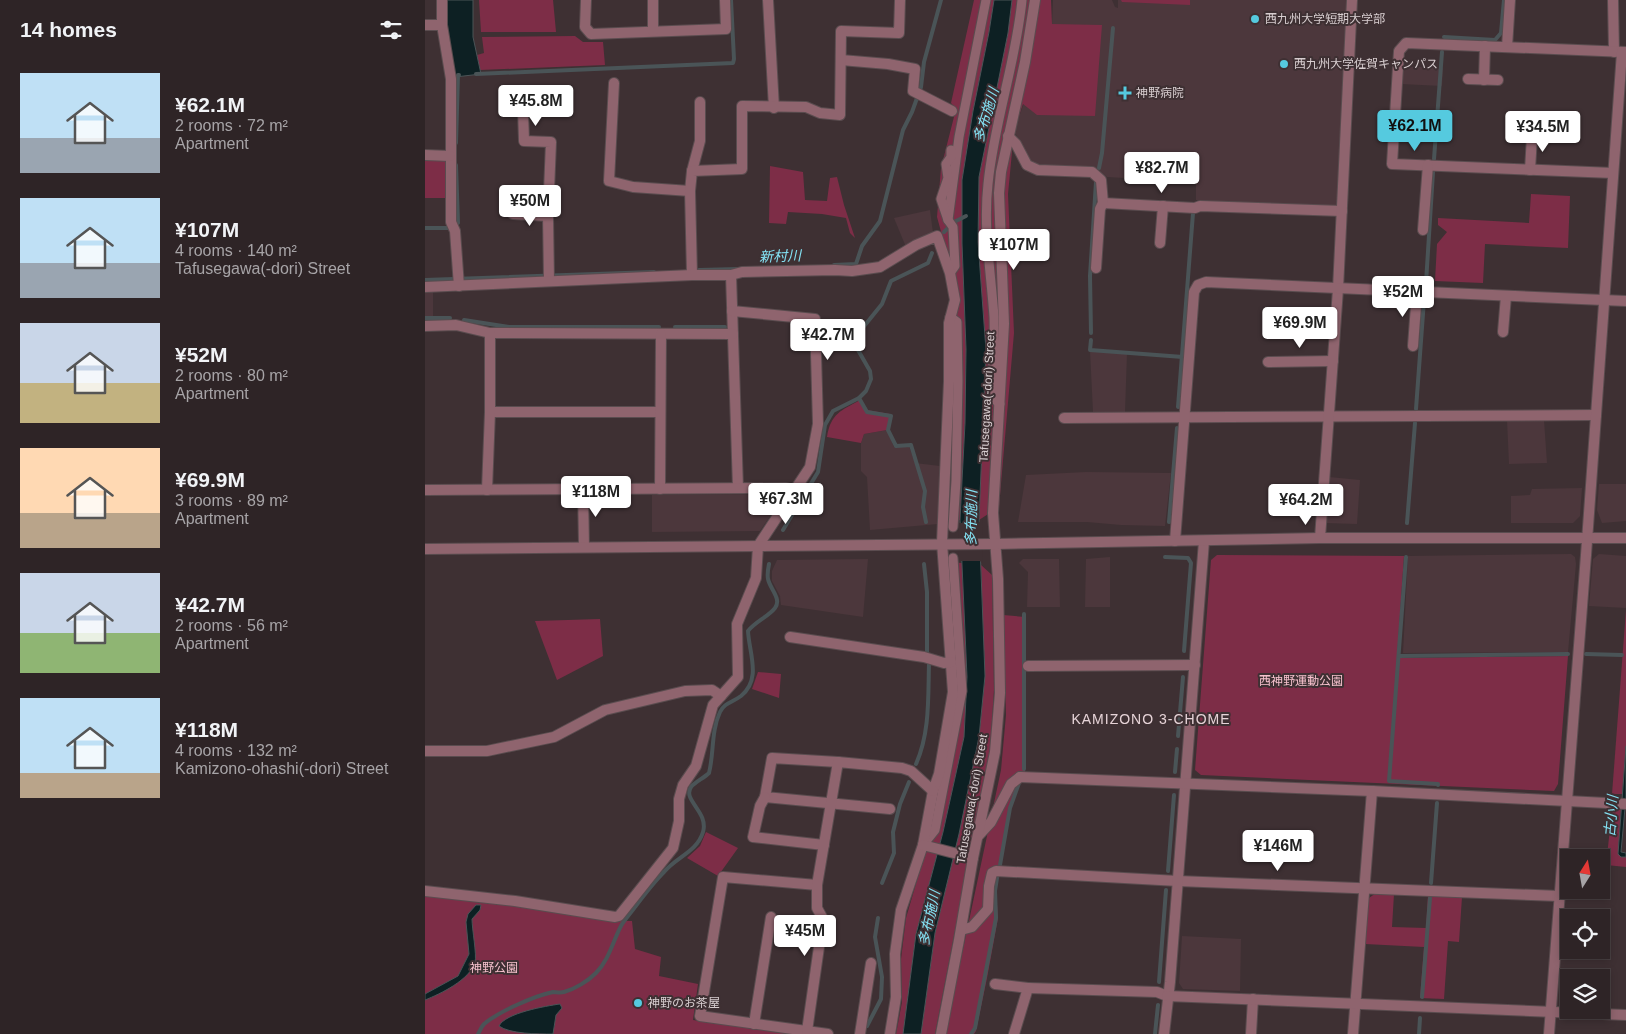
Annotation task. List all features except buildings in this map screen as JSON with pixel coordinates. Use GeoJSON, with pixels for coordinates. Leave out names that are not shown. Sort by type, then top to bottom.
{"type":"FeatureCollection","features":[{"type":"Feature","properties":{"kind":"street"},"geometry":{"type":"LineString","coordinates":[[442,0],[442,25],[450,74],[452,150],[450,156],[453,226],[459,281]]}},
{"type":"Feature","properties":{"kind":"street"},"geometry":{"type":"LineString","coordinates":[[585,0],[585,27],[591,34],[726,28],[725,0]]}},
{"type":"Feature","properties":{"kind":"street"},"geometry":{"type":"LineString","coordinates":[[653,0],[653,31]]}},
{"type":"Feature","properties":{"kind":"street"},"geometry":{"type":"LineString","coordinates":[[768,0],[774,108]]}},
{"type":"Feature","properties":{"kind":"street"},"geometry":{"type":"LineString","coordinates":[[692,171],[742,169],[742,106],[806,107],[820,113],[840,114],[841,31],[899,34],[900,0]]}},
{"type":"Feature","properties":{"kind":"street"},"geometry":{"type":"LineString","coordinates":[[950,272],[955,266],[950,224],[941,199],[950,179],[946,164],[951,157],[952,146],[959,137],[986,0]]}},
{"type":"Feature","properties":{"kind":"street"},"geometry":{"type":"LineString","coordinates":[[1000,404],[991,397],[994,320],[986,223],[988,184],[997,122],[1009,74],[1022,0]]}},
{"type":"Feature","properties":{"kind":"street","name":"Tafusegawa(-dori) Street"},"geometry":{"type":"LineString","coordinates":[[941,1034],[973,858],[995,752],[999,692],[998,579],[990,544],[1004,324],[999,194],[1001,172],[1025,62],[1035,0]]}},
{"type":"Feature","properties":{"kind":"street"},"geometry":{"type":"LineString","coordinates":[[1320,538],[1338,289],[1352,0]]}},
{"type":"Feature","properties":{"kind":"street"},"geometry":{"type":"LineString","coordinates":[[1507,47],[1510,0]]}},
{"type":"Feature","properties":{"kind":"street"},"geometry":{"type":"LineString","coordinates":[[1549,1034],[1613,174],[1620,52],[1613,0]]}},
{"type":"Feature","properties":{"kind":"street"},"geometry":{"type":"LineString","coordinates":[[425,25],[442,25]]}},
{"type":"Feature","properties":{"kind":"street"},"geometry":{"type":"LineString","coordinates":[[1613,174],[1393,164],[1399,51],[1407,43],[1620,52]]}},
{"type":"Feature","properties":{"kind":"street"},"geometry":{"type":"LineString","coordinates":[[1484,80],[1485,46]]}},
{"type":"Feature","properties":{"kind":"street"},"geometry":{"type":"LineString","coordinates":[[841,60],[915,68],[913,91],[952,111]]}},
{"type":"Feature","properties":{"kind":"street"},"geometry":{"type":"LineString","coordinates":[[1468,79],[1498,80]]}},
{"type":"Feature","properties":{"kind":"street"},"geometry":{"type":"LineString","coordinates":[[614,83],[609,181],[633,187],[690,191]]}},
{"type":"Feature","properties":{"kind":"street"},"geometry":{"type":"LineString","coordinates":[[692,270],[690,191],[692,171],[700,142],[701,102]]}},
{"type":"Feature","properties":{"kind":"street"},"geometry":{"type":"LineString","coordinates":[[523,110],[524,142],[551,142],[549,281]]}},
{"type":"Feature","properties":{"kind":"street"},"geometry":{"type":"LineString","coordinates":[[1008,136],[1016,144],[1027,165],[1038,170],[1092,172],[1101,180],[1103,203],[1100,209],[1096,268]]}},
{"type":"Feature","properties":{"kind":"street"},"geometry":{"type":"LineString","coordinates":[[1530,170],[1532,136]]}},
{"type":"Feature","properties":{"kind":"street"},"geometry":{"type":"LineString","coordinates":[[425,155],[450,156]]}},
{"type":"Feature","properties":{"kind":"street"},"geometry":{"type":"LineString","coordinates":[[1423,230],[1427,165]]}},
{"type":"Feature","properties":{"kind":"street"},"geometry":{"type":"LineString","coordinates":[[1103,203],[1342,212]]}},
{"type":"Feature","properties":{"kind":"street"},"geometry":{"type":"LineString","coordinates":[[1160,243],[1163,206]]}},
{"type":"Feature","properties":{"kind":"street"},"geometry":{"type":"LineString","coordinates":[[513,214],[549,216]]}},
{"type":"Feature","properties":{"kind":"street"},"geometry":{"type":"LineString","coordinates":[[425,287],[459,281],[549,281],[692,270],[731,275],[742,272],[852,271],[880,267],[916,245],[937,236],[950,272],[955,300],[949,323],[948,543],[953,692],[939,774],[933,791],[923,844],[901,910],[895,954],[896,997],[890,1034]]}},
{"type":"Feature","properties":{"kind":"street"},"geometry":{"type":"LineString","coordinates":[[731,275],[738,488]]}},
{"type":"Feature","properties":{"kind":"street"},"geometry":{"type":"LineString","coordinates":[[1175,541],[1194,292],[1198,285],[1206,282],[1626,301]]}},
{"type":"Feature","properties":{"kind":"street"},"geometry":{"type":"LineString","coordinates":[[1413,346],[1417,292]]}},
{"type":"Feature","properties":{"kind":"street"},"geometry":{"type":"LineString","coordinates":[[1503,332],[1506,296]]}},
{"type":"Feature","properties":{"kind":"street"},"geometry":{"type":"LineString","coordinates":[[425,891],[515,901],[619,916],[673,848],[679,821],[679,799],[683,785],[696,766],[713,706],[737,677],[737,624],[756,578],[758,546],[810,467],[818,424],[815,319],[732,311]]}},
{"type":"Feature","properties":{"kind":"street"},"geometry":{"type":"LineString","coordinates":[[951,317],[957,322],[958,381],[953,527]]}},
{"type":"Feature","properties":{"kind":"street"},"geometry":{"type":"LineString","coordinates":[[425,326],[457,325],[490,333],[733,334]]}},
{"type":"Feature","properties":{"kind":"street"},"geometry":{"type":"LineString","coordinates":[[487,490],[490,412],[490,333]]}},
{"type":"Feature","properties":{"kind":"street"},"geometry":{"type":"LineString","coordinates":[[660,488],[661,334]]}},
{"type":"Feature","properties":{"kind":"street"},"geometry":{"type":"LineString","coordinates":[[1268,362],[1333,361]]}},
{"type":"Feature","properties":{"kind":"street"},"geometry":{"type":"LineString","coordinates":[[490,412],[660,412]]}},
{"type":"Feature","properties":{"kind":"street"},"geometry":{"type":"LineString","coordinates":[[1064,418],[1596,416]]}},
{"type":"Feature","properties":{"kind":"street"},"geometry":{"type":"LineString","coordinates":[[425,490],[786,488],[794,490]]}},
{"type":"Feature","properties":{"kind":"street"},"geometry":{"type":"LineString","coordinates":[[583,489],[584,547]]}},
{"type":"Feature","properties":{"kind":"street"},"geometry":{"type":"LineString","coordinates":[[425,549],[990,544],[1320,538],[1626,538]]}},
{"type":"Feature","properties":{"kind":"street"},"geometry":{"type":"LineString","coordinates":[[1164,1034],[1170,982],[1204,541]]}},
{"type":"Feature","properties":{"kind":"street"},"geometry":{"type":"LineString","coordinates":[[923,844],[935,830],[962,691],[953,558]]}},
{"type":"Feature","properties":{"kind":"street"},"geometry":{"type":"LineString","coordinates":[[790,637],[924,657],[944,663],[951,662]]}},
{"type":"Feature","properties":{"kind":"street"},"geometry":{"type":"LineString","coordinates":[[1028,666],[1195,665]]}},
{"type":"Feature","properties":{"kind":"street"},"geometry":{"type":"LineString","coordinates":[[425,751],[487,751],[554,737],[605,710],[685,691],[712,690],[721,696]]}},
{"type":"Feature","properties":{"kind":"street"},"geometry":{"type":"LineString","coordinates":[[823,845],[753,837],[760,806],[765,797],[772,758],[902,768],[911,771],[933,791]]}},
{"type":"Feature","properties":{"kind":"street"},"geometry":{"type":"LineString","coordinates":[[807,1031],[823,919],[817,908],[817,885],[838,762]]}},
{"type":"Feature","properties":{"kind":"street"},"geometry":{"type":"LineString","coordinates":[[978,836],[991,822],[1011,784],[1020,777],[1372,791],[1622,804]]}},
{"type":"Feature","properties":{"kind":"street"},"geometry":{"type":"LineString","coordinates":[[1353,1034],[1372,791]]}},
{"type":"Feature","properties":{"kind":"street"},"geometry":{"type":"LineString","coordinates":[[765,797],[890,809]]}},
{"type":"Feature","properties":{"kind":"street"},"geometry":{"type":"LineString","coordinates":[[923,844],[973,858]]}},
{"type":"Feature","properties":{"kind":"street"},"geometry":{"type":"LineString","coordinates":[[961,930],[972,927],[988,909],[989,886],[992,873],[996,871],[1178,881],[1559,896]]}},
{"type":"Feature","properties":{"kind":"street"},"geometry":{"type":"LineString","coordinates":[[817,885],[723,877],[699,1016],[828,1034]]}},
{"type":"Feature","properties":{"kind":"street"},"geometry":{"type":"LineString","coordinates":[[754,1024],[771,917]]}},
{"type":"Feature","properties":{"kind":"street"},"geometry":{"type":"LineString","coordinates":[[860,1034],[871,963]]}},
{"type":"Feature","properties":{"kind":"street"},"geometry":{"type":"LineString","coordinates":[[995,984],[1028,988],[1157,992],[1167,996],[1626,1015]]}},
{"type":"Feature","properties":{"kind":"street"},"geometry":{"type":"LineString","coordinates":[[1015,1034],[1028,988]]}},
{"type":"Feature","properties":{"kind":"street"},"geometry":{"type":"LineString","coordinates":[[1251,1034],[1253,999]]}},
{"type":"Feature","properties":{"kind":"shaded area","name":"神野病院"},"geometry":{"type":"Polygon","coordinates":[[[1053,0],[1112,0],[1115,7],[1118,8],[1118,0],[1348,0],[1337,208],[1196,200],[1196,182],[1107,177],[1096,169],[1038,165],[1030,161],[1014,131],[1052,24],[1053,0]]]}},
{"type":"Feature","properties":{"kind":"shaded area"},"geometry":{"type":"Polygon","coordinates":[[[1402,66],[1443,68],[1442,86],[1401,84],[1402,66]]]}},
{"type":"Feature","properties":{"kind":"shaded area"},"geometry":{"type":"Polygon","coordinates":[[[930,210],[933,233],[906,247],[894,218],[930,210]]]}},
{"type":"Feature","properties":{"kind":"shaded area"},"geometry":{"type":"Polygon","coordinates":[[[425,289],[433,289],[433,320],[425,320],[425,289]]]}},
{"type":"Feature","properties":{"kind":"shaded area"},"geometry":{"type":"Polygon","coordinates":[[[1090,351],[1127,353],[1125,412],[1093,412],[1090,351]]]}},
{"type":"Feature","properties":{"kind":"shaded area"},"geometry":{"type":"Polygon","coordinates":[[[1507,420],[1544,420],[1547,463],[1509,464],[1507,420]]]}},
{"type":"Feature","properties":{"kind":"shaded area"},"geometry":{"type":"Polygon","coordinates":[[[887,430],[894,447],[909,446],[915,463],[940,466],[938,524],[870,530],[867,477],[861,471],[861,443],[864,434],[887,430]]]}},
{"type":"Feature","properties":{"kind":"shaded area"},"geometry":{"type":"Polygon","coordinates":[[[1086,472],[1171,473],[1165,526],[1087,522],[1018,522],[1026,475],[1086,472]]]}},
{"type":"Feature","properties":{"kind":"shaded area"},"geometry":{"type":"Polygon","coordinates":[[[1329,477],[1360,480],[1357,524],[1326,523],[1329,477]]]}},
{"type":"Feature","properties":{"kind":"shaded area"},"geometry":{"type":"Polygon","coordinates":[[[1599,484],[1626,484],[1626,521],[1602,523],[1597,510],[1599,484]]]}},
{"type":"Feature","properties":{"kind":"shaded area"},"geometry":{"type":"Polygon","coordinates":[[[1582,488],[1580,516],[1573,523],[1511,523],[1511,496],[1530,495],[1532,489],[1582,488]]]}},
{"type":"Feature","properties":{"kind":"shaded area"},"geometry":{"type":"Polygon","coordinates":[[[780,494],[782,499],[760,531],[652,532],[652,495],[780,494]]]}},
{"type":"Feature","properties":{"kind":"shaded area"},"geometry":{"type":"Polygon","coordinates":[[[1571,554],[1575,557],[1576,564],[1568,652],[1403,653],[1408,556],[1571,554]]]}},
{"type":"Feature","properties":{"kind":"shaded area"},"geometry":{"type":"Polygon","coordinates":[[[1599,554],[1626,556],[1626,608],[1589,606],[1593,559],[1599,554]]]}},
{"type":"Feature","properties":{"kind":"shaded area"},"geometry":{"type":"Polygon","coordinates":[[[1110,557],[1110,607],[1085,607],[1086,559],[1110,557]]]}},
{"type":"Feature","properties":{"kind":"shaded area"},"geometry":{"type":"Polygon","coordinates":[[[868,559],[863,617],[781,605],[780,596],[772,581],[772,571],[777,560],[868,559]]]}},
{"type":"Feature","properties":{"kind":"shaded area"},"geometry":{"type":"Polygon","coordinates":[[[1023,559],[1059,559],[1060,607],[1027,607],[1028,572],[1019,563],[1023,559]]]}},
{"type":"Feature","properties":{"kind":"shaded area"},"geometry":{"type":"Polygon","coordinates":[[[1182,936],[1241,939],[1240,991],[1183,989],[1179,983],[1182,936]]]}},
{"type":"Feature","properties":{"kind":"green space"},"geometry":{"type":"Polygon","coordinates":[[[479,0],[553,0],[556,32],[481,32],[479,0]]]}},
{"type":"Feature","properties":{"kind":"green space"},"geometry":{"type":"Polygon","coordinates":[[[974,0],[994,0],[962,180],[966,349],[965,423],[960,520],[950,522],[954,380],[952,325],[959,297],[937,217],[941,168],[956,109],[951,103],[974,0]]]}},
{"type":"Feature","properties":{"kind":"green space"},"geometry":{"type":"Polygon","coordinates":[[[1012,0],[1051,0],[1052,24],[1102,25],[1095,116],[1037,115],[1023,104],[1014,131],[1008,194],[1014,333],[999,507],[979,520],[986,350],[978,242],[979,177],[1008,33],[1012,0]]]}},
{"type":"Feature","properties":{"kind":"green space"},"geometry":{"type":"Polygon","coordinates":[[[1121,0],[1190,0],[1190,5],[1122,2],[1121,0]]]}},
{"type":"Feature","properties":{"kind":"green space"},"geometry":{"type":"Polygon","coordinates":[[[575,36],[583,42],[603,42],[605,65],[480,70],[477,55],[484,53],[482,37],[575,36]]]}},
{"type":"Feature","properties":{"kind":"green space"},"geometry":{"type":"Polygon","coordinates":[[[425,159],[445,160],[448,198],[425,198],[425,159]]]}},
{"type":"Feature","properties":{"kind":"green space"},"geometry":{"type":"Polygon","coordinates":[[[770,166],[803,172],[805,200],[827,201],[830,178],[837,177],[855,238],[850,233],[846,218],[822,214],[788,212],[786,224],[769,223],[770,166]]]}},
{"type":"Feature","properties":{"kind":"green space"},"geometry":{"type":"Polygon","coordinates":[[[1531,194],[1570,196],[1568,248],[1485,244],[1483,283],[1435,281],[1437,244],[1447,232],[1438,225],[1438,218],[1529,223],[1531,194]]]}},
{"type":"Feature","properties":{"kind":"green space"},"geometry":{"type":"Polygon","coordinates":[[[860,400],[867,410],[890,414],[887,430],[864,434],[861,443],[827,437],[834,418],[842,410],[860,400]]]}},
{"type":"Feature","properties":{"kind":"green space","name":"西神野運動公園"},"geometry":{"type":"Polygon","coordinates":[[[1217,555],[1404,556],[1397,658],[1568,656],[1558,784],[1554,791],[1201,775],[1195,770],[1211,560],[1217,555]]]}},
{"type":"Feature","properties":{"kind":"green space"},"geometry":{"type":"Polygon","coordinates":[[[948,562],[962,563],[967,677],[964,737],[943,832],[916,934],[903,1034],[896,1034],[902,1002],[901,959],[906,918],[922,863],[943,777],[958,690],[948,562]]]}},
{"type":"Feature","properties":{"kind":"green space"},"geometry":{"type":"Polygon","coordinates":[[[981,565],[992,575],[994,690],[990,750],[935,1034],[921,1034],[935,933],[959,834],[979,737],[985,676],[981,565]]]}},
{"type":"Feature","properties":{"kind":"green space"},"geometry":{"type":"Polygon","coordinates":[[[1626,610],[1626,746],[1622,794],[1612,794],[1626,610]]]}},
{"type":"Feature","properties":{"kind":"green space"},"geometry":{"type":"Polygon","coordinates":[[[1003,615],[1025,617],[1025,772],[1011,809],[996,891],[998,918],[976,1031],[974,1034],[945,1034],[1001,770],[1006,715],[1003,615]]]}},
{"type":"Feature","properties":{"kind":"green space"},"geometry":{"type":"Polygon","coordinates":[[[600,619],[603,656],[557,680],[535,621],[600,619]]]}},
{"type":"Feature","properties":{"kind":"green space"},"geometry":{"type":"Polygon","coordinates":[[[758,672],[781,674],[779,698],[752,689],[758,672]]]}},
{"type":"Feature","properties":{"kind":"green space"},"geometry":{"type":"Polygon","coordinates":[[[1612,810],[1621,810],[1618,854],[1621,857],[1626,857],[1626,867],[1610,865],[1610,849],[1608,849],[1612,810]]]}},
{"type":"Feature","properties":{"kind":"green space"},"geometry":{"type":"Polygon","coordinates":[[[706,832],[738,848],[718,876],[687,858],[700,846],[706,832]]]}},
{"type":"Feature","properties":{"kind":"green space"},"geometry":{"type":"Polygon","coordinates":[[[1376,893],[1394,894],[1392,927],[1426,928],[1428,895],[1462,897],[1459,942],[1448,941],[1444,999],[1420,998],[1424,947],[1365,944],[1369,898],[1376,893]]]}},
{"type":"Feature","properties":{"kind":"green space","name":"神野公園"},"geometry":{"type":"Polygon","coordinates":[[[425,895],[505,903],[618,921],[632,921],[635,949],[661,957],[659,976],[698,984],[693,1020],[789,1034],[425,1034],[425,895]]]}},
{"type":"Feature","properties":{"kind":"water"},"geometry":{"type":"Polygon","coordinates":[[[446,0],[473,0],[473,37],[481,74],[455,77],[448,36],[446,0]]]}},
{"type":"Feature","properties":{"kind":"water","name":"多布施川"},"geometry":{"type":"Polygon","coordinates":[[[994,0],[1012,0],[1008,33],[979,177],[978,242],[986,350],[979,520],[985,676],[979,737],[959,834],[935,933],[921,1034],[903,1034],[916,934],[943,832],[964,737],[967,677],[960,520],[965,423],[966,349],[962,180],[994,0]]]}},
{"type":"Feature","properties":{"kind":"water"},"geometry":{"type":"Polygon","coordinates":[[[1626,746],[1626,797],[1621,852],[1626,853],[1626,857],[1621,857],[1618,854],[1626,746]]]}},
{"type":"Feature","properties":{"kind":"water"},"geometry":{"type":"Polygon","coordinates":[[[476,905],[481,905],[480,910],[472,919],[475,962],[472,969],[454,986],[425,1000],[425,994],[458,976],[469,954],[466,922],[468,914],[476,905]]]}},
{"type":"Feature","properties":{"kind":"water"},"geometry":{"type":"Polygon","coordinates":[[[560,1004],[562,1008],[556,1015],[553,1034],[510,1031],[499,1026],[509,1017],[517,1014],[536,1008],[560,1004]]]}},
{"type":"Feature","properties":{"kind":"pier"},"geometry":{"type":"Polygon","coordinates":[[[982,520],[983,564],[980,561],[959,561],[958,523],[978,523],[982,520]]]}},
{"type":"Feature","properties":{"kind":"waterway"},"geometry":{"type":"LineString","coordinates":[[476,74],[733,63],[731,0]]}},
{"type":"Feature","properties":{"kind":"waterway","name":"新村川"},"geometry":{"type":"LineString","coordinates":[[834,265],[856,264],[862,246],[880,221],[903,130],[921,87],[924,62],[941,0]]}},
{"type":"Feature","properties":{"kind":"waterway"},"geometry":{"type":"LineString","coordinates":[[1444,37],[1495,40],[1501,33],[1504,0]]}},
{"type":"Feature","properties":{"kind":"waterway"},"geometry":{"type":"LineString","coordinates":[[1099,168],[1113,28]]}},
{"type":"Feature","properties":{"kind":"waterway"},"geometry":{"type":"LineString","coordinates":[[1434,159],[1442,52]]}},
{"type":"Feature","properties":{"kind":"waterway"},"geometry":{"type":"LineString","coordinates":[[456,143],[459,75]]}},
{"type":"Feature","properties":{"kind":"waterway"},"geometry":{"type":"LineString","coordinates":[[425,228],[448,228],[458,223],[456,165]]}},
{"type":"Feature","properties":{"kind":"waterway"},"geometry":{"type":"LineString","coordinates":[[1426,283],[1433,172]]}},
{"type":"Feature","properties":{"kind":"waterway"},"geometry":{"type":"LineString","coordinates":[[1091,333],[1090,276],[1096,182]]}},
{"type":"Feature","properties":{"kind":"waterway"},"geometry":{"type":"LineString","coordinates":[[1178,407],[1193,213]]}},
{"type":"Feature","properties":{"kind":"waterway"},"geometry":{"type":"LineString","coordinates":[[944,232],[954,222],[966,216]]}},
{"type":"Feature","properties":{"kind":"waterway"},"geometry":{"type":"LineString","coordinates":[[783,530],[818,472],[825,425],[833,411],[859,398],[866,391],[871,379],[870,371],[858,350],[861,330],[882,304],[891,281],[928,263],[932,253]]}},
{"type":"Feature","properties":{"kind":"waterway","name":"新村川"},"geometry":{"type":"LineString","coordinates":[[699,270],[739,269]]}},
{"type":"Feature","properties":{"kind":"waterway","name":"新村川"},"geometry":{"type":"LineString","coordinates":[[425,280],[654,272]]}},
{"type":"Feature","properties":{"kind":"waterway"},"geometry":{"type":"LineString","coordinates":[[1416,409],[1424,300]]}},
{"type":"Feature","properties":{"kind":"waterway"},"geometry":{"type":"LineString","coordinates":[[425,318],[450,318]]}},
{"type":"Feature","properties":{"kind":"waterway"},"geometry":{"type":"LineString","coordinates":[[464,320],[509,327],[659,327]]}},
{"type":"Feature","properties":{"kind":"waterway"},"geometry":{"type":"LineString","coordinates":[[675,327],[725,327]]}},
{"type":"Feature","properties":{"kind":"waterway"},"geometry":{"type":"LineString","coordinates":[[1091,340],[1090,350],[1183,357]]}},
{"type":"Feature","properties":{"kind":"waterway"},"geometry":{"type":"LineString","coordinates":[[859,398],[867,412],[891,416],[888,430],[896,446],[911,445],[925,491],[923,507],[926,522]]}},
{"type":"Feature","properties":{"kind":"waterway"},"geometry":{"type":"LineString","coordinates":[[1407,523],[1415,423]]}},
{"type":"Feature","properties":{"kind":"waterway"},"geometry":{"type":"LineString","coordinates":[[1169,522],[1177,428]]}},
{"type":"Feature","properties":{"kind":"waterway"},"geometry":{"type":"LineString","coordinates":[[1165,557],[1188,558],[1191,563],[1184,651]]}},
{"type":"Feature","properties":{"kind":"waterway"},"geometry":{"type":"LineString","coordinates":[[1406,557],[1389,781],[1438,785]]}},
{"type":"Feature","properties":{"kind":"waterway"},"geometry":{"type":"LineString","coordinates":[[478,1034],[482,1026],[490,1019],[507,1010],[545,994],[568,991],[593,976],[604,962],[623,923],[645,894],[656,880],[696,845],[700,839],[704,825],[689,792],[693,785],[709,773],[715,727],[720,712],[726,705],[741,696],[751,682],[753,665],[748,631],[777,605],[768,579],[769,564]]}},
{"type":"Feature","properties":{"kind":"waterway"},"geometry":{"type":"LineString","coordinates":[[924,564],[927,592],[927,654]]}},
{"type":"Feature","properties":{"kind":"waterway"},"geometry":{"type":"LineString","coordinates":[[1024,614],[1024,769]]}},
{"type":"Feature","properties":{"kind":"waterway"},"geometry":{"type":"LineString","coordinates":[[1399,656],[1568,654]]}},
{"type":"Feature","properties":{"kind":"waterway"},"geometry":{"type":"LineString","coordinates":[[1586,654],[1622,655]]}},
{"type":"Feature","properties":{"kind":"waterway"},"geometry":{"type":"LineString","coordinates":[[916,764],[921,752],[926,727],[929,664]]}},
{"type":"Feature","properties":{"kind":"waterway"},"geometry":{"type":"LineString","coordinates":[[1178,736],[1183,677]]}},
{"type":"Feature","properties":{"kind":"waterway"},"geometry":{"type":"LineString","coordinates":[[1175,772],[1177,749]]}},
{"type":"Feature","properties":{"kind":"waterway"},"geometry":{"type":"LineString","coordinates":[[882,883],[894,853],[893,832],[900,804],[909,782]]}},
{"type":"Feature","properties":{"kind":"waterway"},"geometry":{"type":"LineString","coordinates":[[1000,865],[1010,808],[1019,783]]}},
{"type":"Feature","properties":{"kind":"waterway"},"geometry":{"type":"LineString","coordinates":[[1168,871],[1174,795]]}},
{"type":"Feature","properties":{"kind":"waterway"},"geometry":{"type":"LineString","coordinates":[[1431,883],[1437,803]]}},
{"type":"Feature","properties":{"kind":"waterway"},"geometry":{"type":"LineString","coordinates":[[971,1034],[975,1028],[996,918],[995,891],[997,878]]}},
{"type":"Feature","properties":{"kind":"waterway"},"geometry":{"type":"LineString","coordinates":[[1159,982],[1166,890]]}},
{"type":"Feature","properties":{"kind":"waterway"},"geometry":{"type":"LineString","coordinates":[[1422,997],[1430,898]]}},
{"type":"Feature","properties":{"kind":"waterway"},"geometry":{"type":"LineString","coordinates":[[867,1026],[881,999],[882,977],[875,937],[878,918]]}},
{"type":"Feature","properties":{"kind":"waterway"},"geometry":{"type":"LineString","coordinates":[[1155,1034],[1158,1005]]}},
{"type":"Feature","properties":{"kind":"waterway"},"geometry":{"type":"LineString","coordinates":[[1419,1034],[1420,1018]]}},
{"type":"Feature","properties":{"kind":"place","name":"西九州大学短期大学部"},"geometry":{"type":"Point","coordinates":[1255,19]}},
{"type":"Feature","properties":{"kind":"place","name":"西九州大学佐賀キャンパス"},"geometry":{"type":"Point","coordinates":[1284,64]}},
{"type":"Feature","properties":{"kind":"place","name":"神野病院"},"geometry":{"type":"Point","coordinates":[1125,93]}},
{"type":"Feature","properties":{"kind":"place","name":"神野のお茶屋"},"geometry":{"type":"Point","coordinates":[638,1003]}},
{"type":"Feature","properties":{"kind":"district","name":"KAMIZONO 3-CHOME"},"geometry":{"type":"Point","coordinates":[1151,719]}},
{"type":"Feature","properties":{"kind":"water label","name":"古小川"},"geometry":{"type":"Point","coordinates":[1611,816]}}]}
